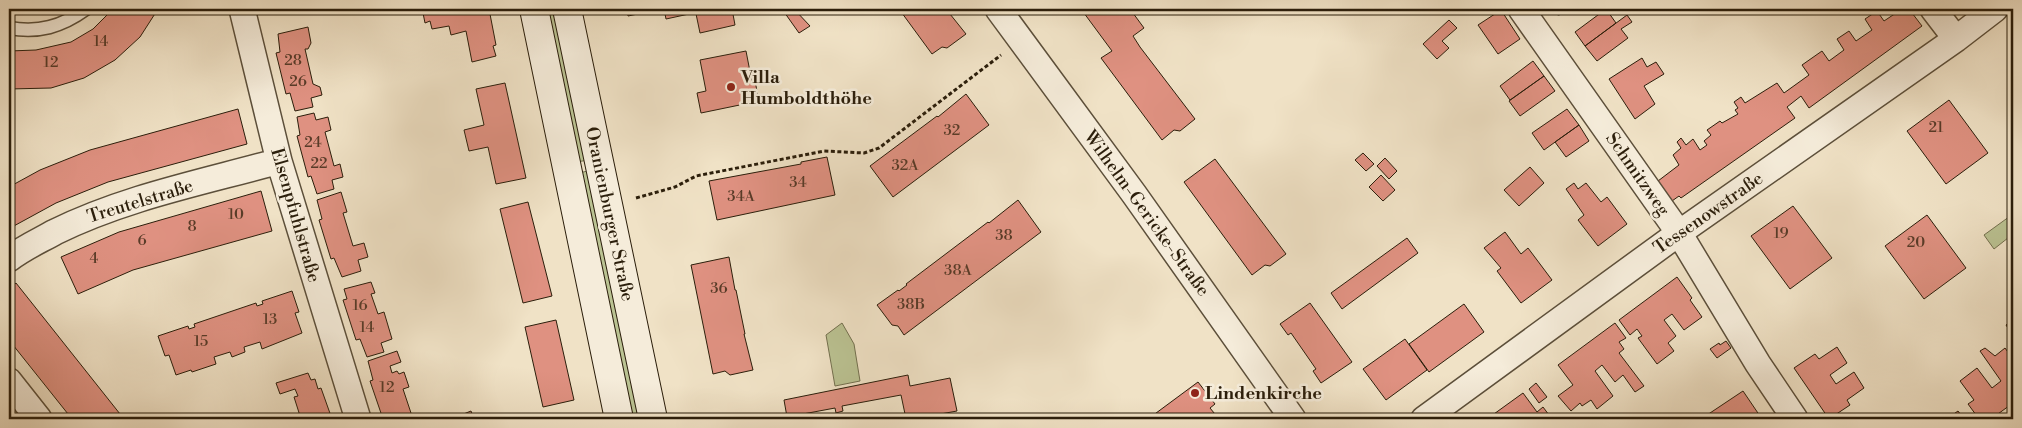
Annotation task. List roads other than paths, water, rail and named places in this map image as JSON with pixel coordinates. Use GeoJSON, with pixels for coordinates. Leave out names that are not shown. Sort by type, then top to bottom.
{"type":"FeatureCollection","features":[{"type":"Feature","properties":{"kind":"main road","name":"Oranienburger Straße"},"geometry":{"type":"LineString","coordinates":[[534,9],[619,419]]}},
{"type":"Feature","properties":{"kind":"main road","name":"Oranienburger Straße"},"geometry":{"type":"LineString","coordinates":[[567,9],[653,419]]}},
{"type":"Feature","properties":{"kind":"street","name":"Elsenpfuhlstraße"},"geometry":{"type":"LineString","coordinates":[[242,9],[279,161],[358,419]]}},
{"type":"Feature","properties":{"kind":"street","name":"Wilhelm-Gericke-Straße"},"geometry":{"type":"LineString","coordinates":[[998,9],[1134,194],[1293,419]]}},
{"type":"Feature","properties":{"kind":"street","name":"Schmitzweg"},"geometry":{"type":"LineString","coordinates":[[1521,9],[1679,233],[1758,364],[1795,419]]}},
{"type":"Feature","properties":{"kind":"street"},"geometry":{"type":"LineString","coordinates":[[1933,9],[1956,39]]}},
{"type":"Feature","properties":{"kind":"street","name":"Tessenowstraße"},"geometry":{"type":"LineString","coordinates":[[1424,419],[1679,233],[1956,39],[1995,9]]}},
{"type":"Feature","properties":{"kind":"street","name":"Treutelstraße"},"geometry":{"type":"LineString","coordinates":[[9,259],[22,249],[87,217],[144,197],[279,161]]}},
{"type":"Feature","properties":{"kind":"street"},"geometry":{"type":"LineString","coordinates":[[9,381],[39,419]]}},
{"type":"Feature","properties":{"kind":"lane"},"geometry":{"type":"LineString","coordinates":[[9,28],[22,30],[55,27],[86,9]]}},
{"type":"Feature","properties":{"kind":"place","name":"Villa Humboldthöhe"},"geometry":{"type":"Point","coordinates":[731,87]}},
{"type":"Feature","properties":{"kind":"place","name":"Lindenkirche"},"geometry":{"type":"Point","coordinates":[1195,393]}}]}
